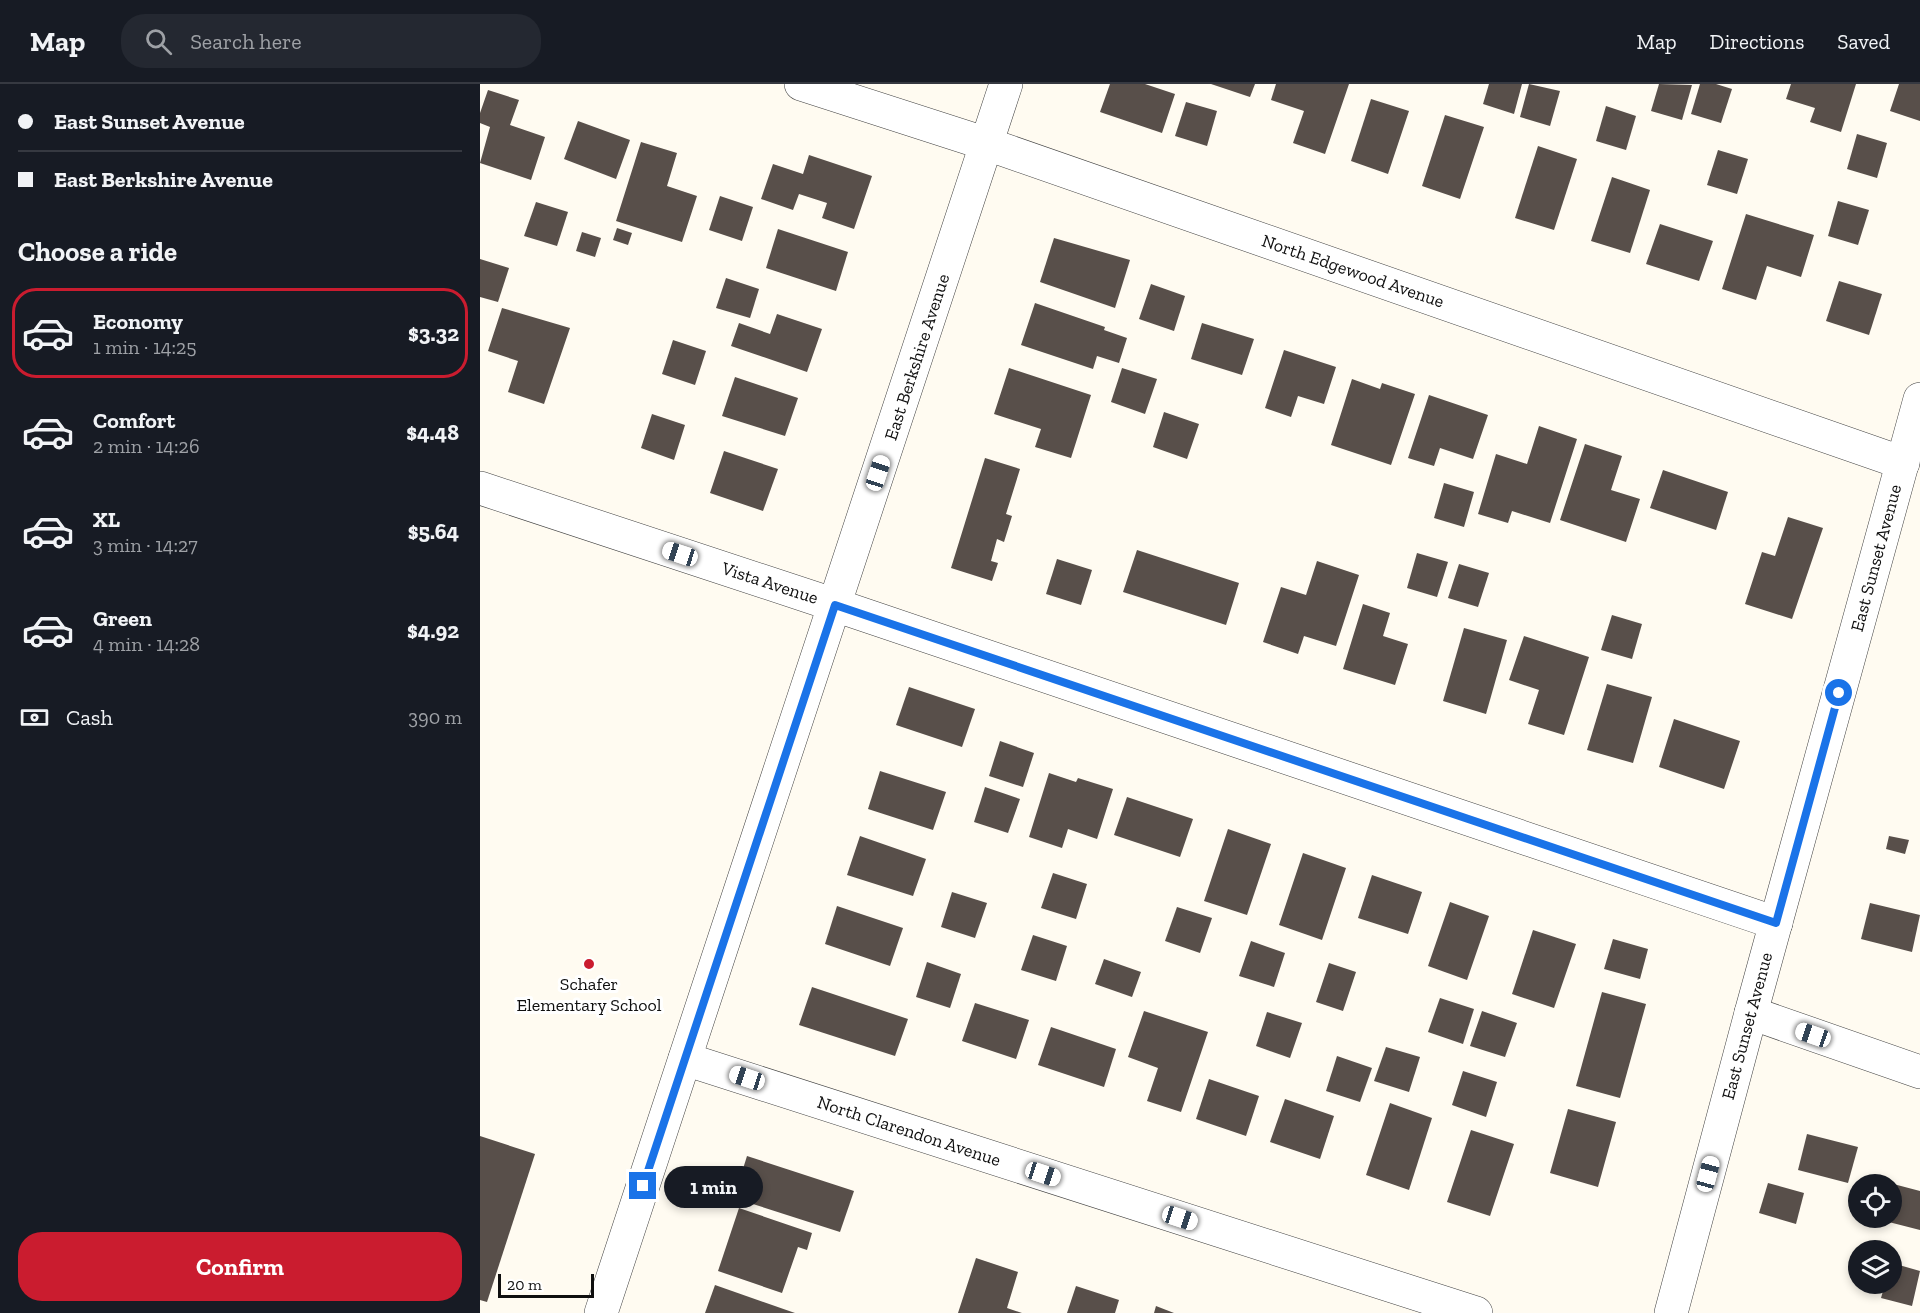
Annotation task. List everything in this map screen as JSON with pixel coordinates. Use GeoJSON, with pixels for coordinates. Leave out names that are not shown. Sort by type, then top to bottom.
{"type":"FeatureCollection","features":[{"type":"Feature","properties":{"kind":"street","name":"North Edgewood Avenue"},"geometry":{"type":"LineString","coordinates":[[801,84],[987,144],[1903,463]]}},
{"type":"Feature","properties":{"kind":"street","name":"East Berkshire Avenue"},"geometry":{"type":"LineString","coordinates":[[601,1313],[1006,84]]}},
{"type":"Feature","properties":{"kind":"street","name":"East Sunset Avenue"},"geometry":{"type":"LineString","coordinates":[[1671,1313],[1750,1013],[1919,408]]}},
{"type":"Feature","properties":{"kind":"street","name":"Vista Avenue"},"geometry":{"type":"LineString","coordinates":[[480,488],[835,605],[1776,923]]}},
{"type":"Feature","properties":{"kind":"street"},"geometry":{"type":"LineString","coordinates":[[1750,1013],[1920,1072]]}},
{"type":"Feature","properties":{"kind":"street","name":"North Clarendon Avenue"},"geometry":{"type":"LineString","coordinates":[[685,1059],[1476,1313]]}},
{"type":"Feature","properties":{"kind":"building"},"geometry":{"type":"Polygon","coordinates":[[[1110,84],[1145,84],[1175,94],[1162,133],[1100,112],[1110,84]]]}},
{"type":"Feature","properties":{"kind":"building"},"geometry":{"type":"Polygon","coordinates":[[[1211,84],[1255,84],[1250,97],[1211,84]]]}},
{"type":"Feature","properties":{"kind":"building"},"geometry":{"type":"Polygon","coordinates":[[[1276,84],[1349,84],[1325,154],[1293,143],[1304,111],[1271,100],[1276,84]]]}},
{"type":"Feature","properties":{"kind":"building"},"geometry":{"type":"Polygon","coordinates":[[[1489,84],[1522,84],[1514,114],[1483,104],[1489,84]]]}},
{"type":"Feature","properties":{"kind":"building"},"geometry":{"type":"Polygon","coordinates":[[[1529,84],[1560,91],[1550,126],[1520,117],[1529,84]]]}},
{"type":"Feature","properties":{"kind":"building"},"geometry":{"type":"Polygon","coordinates":[[[1659,84],[1692,85],[1682,120],[1651,111],[1659,84]]]}},
{"type":"Feature","properties":{"kind":"building"},"geometry":{"type":"Polygon","coordinates":[[[1700,84],[1716,84],[1732,89],[1721,123],[1691,114],[1700,84]]]}},
{"type":"Feature","properties":{"kind":"building"},"geometry":{"type":"Polygon","coordinates":[[[1791,84],[1856,84],[1841,132],[1810,122],[1815,108],[1786,99],[1791,84]]]}},
{"type":"Feature","properties":{"kind":"building"},"geometry":{"type":"Polygon","coordinates":[[[1899,84],[1920,84],[1920,121],[1890,111],[1899,84]]]}},
{"type":"Feature","properties":{"kind":"building"},"geometry":{"type":"Polygon","coordinates":[[[488,90],[519,100],[510,125],[545,137],[531,180],[480,163],[490,127],[480,123],[480,113],[488,90]]]}},
{"type":"Feature","properties":{"kind":"building"},"geometry":{"type":"Polygon","coordinates":[[[1371,99],[1409,111],[1388,174],[1351,161],[1371,99]]]}},
{"type":"Feature","properties":{"kind":"building"},"geometry":{"type":"Polygon","coordinates":[[[1186,102],[1217,111],[1207,146],[1175,136],[1186,102]]]}},
{"type":"Feature","properties":{"kind":"building"},"geometry":{"type":"Polygon","coordinates":[[[1606,106],[1636,116],[1626,150],[1596,141],[1606,106]]]}},
{"type":"Feature","properties":{"kind":"building"},"geometry":{"type":"Polygon","coordinates":[[[1445,115],[1484,127],[1460,199],[1422,186],[1445,115]]]}},
{"type":"Feature","properties":{"kind":"building"},"geometry":{"type":"Polygon","coordinates":[[[578,121],[630,140],[616,179],[564,159],[578,121]]]}},
{"type":"Feature","properties":{"kind":"building"},"geometry":{"type":"Polygon","coordinates":[[[1857,134],[1887,143],[1877,178],[1847,169],[1857,134]]]}},
{"type":"Feature","properties":{"kind":"building"},"geometry":{"type":"Polygon","coordinates":[[[641,142],[677,153],[667,186],[697,196],[682,242],[616,221],[641,142]]]}},
{"type":"Feature","properties":{"kind":"building"},"geometry":{"type":"Polygon","coordinates":[[[1538,146],[1577,159],[1554,230],[1515,218],[1538,146]]]}},
{"type":"Feature","properties":{"kind":"building"},"geometry":{"type":"Polygon","coordinates":[[[1718,150],[1748,159],[1737,194],[1707,185],[1718,150]]]}},
{"type":"Feature","properties":{"kind":"building"},"geometry":{"type":"Polygon","coordinates":[[[809,155],[872,176],[854,229],[822,218],[827,203],[799,194],[793,210],[761,199],[773,164],[803,174],[809,155]]]}},
{"type":"Feature","properties":{"kind":"building"},"geometry":{"type":"Polygon","coordinates":[[[1612,177],[1650,190],[1630,253],[1591,241],[1612,177]]]}},
{"type":"Feature","properties":{"kind":"building"},"geometry":{"type":"Polygon","coordinates":[[[720,196],[753,207],[742,241],[709,230],[720,196]]]}},
{"type":"Feature","properties":{"kind":"building"},"geometry":{"type":"Polygon","coordinates":[[[1838,201],[1869,210],[1858,245],[1828,236],[1838,201]]]}},
{"type":"Feature","properties":{"kind":"building"},"geometry":{"type":"Polygon","coordinates":[[[536,202],[568,212],[557,246],[524,236],[536,202]]]}},
{"type":"Feature","properties":{"kind":"building"},"geometry":{"type":"Polygon","coordinates":[[[1746,214],[1814,235],[1801,277],[1767,266],[1756,300],[1722,289],[1746,214]]]}},
{"type":"Feature","properties":{"kind":"building"},"geometry":{"type":"Polygon","coordinates":[[[1660,224],[1713,241],[1699,281],[1646,264],[1660,224]]]}},
{"type":"Feature","properties":{"kind":"building"},"geometry":{"type":"Polygon","coordinates":[[[617,228],[632,233],[628,245],[613,240],[617,228]]]}},
{"type":"Feature","properties":{"kind":"building"},"geometry":{"type":"Polygon","coordinates":[[[778,229],[848,252],[836,291],[766,268],[778,229]]]}},
{"type":"Feature","properties":{"kind":"building"},"geometry":{"type":"Polygon","coordinates":[[[582,232],[601,238],[595,257],[576,251],[582,232]]]}},
{"type":"Feature","properties":{"kind":"building"},"geometry":{"type":"Polygon","coordinates":[[[1054,238],[1130,260],[1115,308],[1040,282],[1054,238]]]}},
{"type":"Feature","properties":{"kind":"building"},"geometry":{"type":"Polygon","coordinates":[[[480,259],[509,268],[498,302],[480,297],[480,259]]]}},
{"type":"Feature","properties":{"kind":"building"},"geometry":{"type":"Polygon","coordinates":[[[726,278],[759,289],[750,318],[716,308],[726,278]]]}},
{"type":"Feature","properties":{"kind":"building"},"geometry":{"type":"Polygon","coordinates":[[[1839,281],[1882,294],[1869,335],[1826,321],[1839,281]]]}},
{"type":"Feature","properties":{"kind":"building"},"geometry":{"type":"Polygon","coordinates":[[[1151,284],[1185,296],[1174,331],[1139,319],[1151,284]]]}},
{"type":"Feature","properties":{"kind":"building"},"geometry":{"type":"Polygon","coordinates":[[[1035,303],[1105,327],[1104,330],[1127,338],[1119,363],[1097,356],[1093,369],[1021,345],[1035,303]]]}},
{"type":"Feature","properties":{"kind":"building"},"geometry":{"type":"Polygon","coordinates":[[[502,308],[570,328],[544,404],[508,392],[518,361],[488,351],[502,308]]]}},
{"type":"Feature","properties":{"kind":"building"},"geometry":{"type":"Polygon","coordinates":[[[777,314],[822,329],[807,372],[731,346],[739,323],[770,334],[777,314]]]}},
{"type":"Feature","properties":{"kind":"building"},"geometry":{"type":"Polygon","coordinates":[[[1202,323],[1254,339],[1242,375],[1191,359],[1202,323]]]}},
{"type":"Feature","properties":{"kind":"building"},"geometry":{"type":"Polygon","coordinates":[[[673,340],[706,351],[695,385],[662,374],[673,340]]]}},
{"type":"Feature","properties":{"kind":"building"},"geometry":{"type":"Polygon","coordinates":[[[1284,350],[1336,367],[1324,404],[1298,396],[1291,417],[1265,408],[1284,350]]]}},
{"type":"Feature","properties":{"kind":"building"},"geometry":{"type":"Polygon","coordinates":[[[1009,368],[1091,395],[1071,458],[1035,447],[1041,429],[994,414],[1009,368]]]}},
{"type":"Feature","properties":{"kind":"building"},"geometry":{"type":"Polygon","coordinates":[[[1122,368],[1157,379],[1145,414],[1111,402],[1122,368]]]}},
{"type":"Feature","properties":{"kind":"building"},"geometry":{"type":"Polygon","coordinates":[[[735,377],[798,398],[785,436],[722,416],[735,377]]]}},
{"type":"Feature","properties":{"kind":"building"},"geometry":{"type":"Polygon","coordinates":[[[1352,379],[1380,389],[1382,383],[1415,394],[1391,465],[1331,445],[1352,379]]]}},
{"type":"Feature","properties":{"kind":"building"},"geometry":{"type":"Polygon","coordinates":[[[1429,395],[1488,415],[1473,459],[1440,448],[1434,466],[1408,458],[1429,395]]]}},
{"type":"Feature","properties":{"kind":"building"},"geometry":{"type":"Polygon","coordinates":[[[1164,412],[1199,424],[1187,459],[1153,447],[1164,412]]]}},
{"type":"Feature","properties":{"kind":"building"},"geometry":{"type":"Polygon","coordinates":[[[652,414],[685,425],[674,460],[641,448],[652,414]]]}},
{"type":"Feature","properties":{"kind":"building"},"geometry":{"type":"Polygon","coordinates":[[[1539,426],[1577,439],[1550,523],[1512,511],[1508,523],[1478,514],[1496,454],[1527,464],[1539,426]]]}},
{"type":"Feature","properties":{"kind":"building"},"geometry":{"type":"Polygon","coordinates":[[[1585,444],[1622,456],[1611,490],[1640,499],[1626,542],[1560,520],[1585,444]]]}},
{"type":"Feature","properties":{"kind":"building"},"geometry":{"type":"Polygon","coordinates":[[[724,451],[778,469],[763,511],[710,493],[724,451]]]}},
{"type":"Feature","properties":{"kind":"building"},"geometry":{"type":"Polygon","coordinates":[[[985,458],[1020,469],[1006,514],[1012,516],[1004,542],[997,539],[991,561],[998,563],[992,581],[951,568],[985,458]]]}},
{"type":"Feature","properties":{"kind":"building"},"geometry":{"type":"Polygon","coordinates":[[[1663,470],[1728,492],[1716,530],[1650,508],[1663,470]]]}},
{"type":"Feature","properties":{"kind":"building"},"geometry":{"type":"Polygon","coordinates":[[[1444,483],[1474,492],[1464,527],[1434,518],[1444,483]]]}},
{"type":"Feature","properties":{"kind":"building"},"geometry":{"type":"Polygon","coordinates":[[[1788,517],[1823,528],[1792,619],[1745,604],[1762,552],[1775,556],[1788,517]]]}},
{"type":"Feature","properties":{"kind":"building"},"geometry":{"type":"Polygon","coordinates":[[[1137,550],[1239,583],[1226,625],[1123,592],[1137,550]]]}},
{"type":"Feature","properties":{"kind":"building"},"geometry":{"type":"Polygon","coordinates":[[[1417,553],[1448,562],[1437,597],[1407,588],[1417,553]]]}},
{"type":"Feature","properties":{"kind":"building"},"geometry":{"type":"Polygon","coordinates":[[[1057,559],[1092,570],[1081,605],[1046,594],[1057,559]]]}},
{"type":"Feature","properties":{"kind":"building"},"geometry":{"type":"Polygon","coordinates":[[[1317,561],[1359,575],[1336,646],[1304,636],[1298,654],[1263,642],[1281,587],[1306,595],[1317,561]]]}},
{"type":"Feature","properties":{"kind":"building"},"geometry":{"type":"Polygon","coordinates":[[[1459,564],[1489,573],[1478,607],[1448,598],[1459,564]]]}},
{"type":"Feature","properties":{"kind":"building"},"geometry":{"type":"Polygon","coordinates":[[[1363,604],[1390,613],[1383,636],[1408,644],[1395,685],[1343,669],[1363,604]]]}},
{"type":"Feature","properties":{"kind":"building"},"geometry":{"type":"Polygon","coordinates":[[[1612,615],[1642,624],[1632,659],[1601,650],[1612,615]]]}},
{"type":"Feature","properties":{"kind":"building"},"geometry":{"type":"Polygon","coordinates":[[[1464,628],[1507,640],[1486,714],[1443,701],[1464,628]]]}},
{"type":"Feature","properties":{"kind":"building"},"geometry":{"type":"Polygon","coordinates":[[[1524,636],[1589,657],[1564,735],[1528,724],[1539,690],[1509,680],[1524,636]]]}},
{"type":"Feature","properties":{"kind":"building"},"geometry":{"type":"Polygon","coordinates":[[[1607,684],[1652,697],[1633,763],[1587,750],[1607,684]]]}},
{"type":"Feature","properties":{"kind":"building"},"geometry":{"type":"Polygon","coordinates":[[[909,687],[975,709],[962,747],[896,725],[909,687]]]}},
{"type":"Feature","properties":{"kind":"building"},"geometry":{"type":"Polygon","coordinates":[[[1674,719],[1740,741],[1724,789],[1659,767],[1674,719]]]}},
{"type":"Feature","properties":{"kind":"building"},"geometry":{"type":"Polygon","coordinates":[[[1000,741],[1034,753],[1023,787],[989,776],[1000,741]]]}},
{"type":"Feature","properties":{"kind":"building"},"geometry":{"type":"Polygon","coordinates":[[[880,771],[946,792],[933,830],[868,809],[880,771]]]}},
{"type":"Feature","properties":{"kind":"building"},"geometry":{"type":"Polygon","coordinates":[[[1049,773],[1076,782],[1078,778],[1113,789],[1097,839],[1068,829],[1062,848],[1029,837],[1049,773]]]}},
{"type":"Feature","properties":{"kind":"building"},"geometry":{"type":"Polygon","coordinates":[[[985,787],[1020,799],[1008,833],[974,822],[985,787]]]}},
{"type":"Feature","properties":{"kind":"building"},"geometry":{"type":"Polygon","coordinates":[[[1127,797],[1193,819],[1180,857],[1114,835],[1127,797]]]}},
{"type":"Feature","properties":{"kind":"building"},"geometry":{"type":"Polygon","coordinates":[[[1228,829],[1271,844],[1247,915],[1204,901],[1228,829]]]}},
{"type":"Feature","properties":{"kind":"building"},"geometry":{"type":"Polygon","coordinates":[[[860,836],[926,859],[913,896],[847,875],[860,836]]]}},
{"type":"Feature","properties":{"kind":"building"},"geometry":{"type":"Polygon","coordinates":[[[1889,836],[1909,840],[1905,854],[1886,849],[1889,836]]]}},
{"type":"Feature","properties":{"kind":"building"},"geometry":{"type":"Polygon","coordinates":[[[1303,853],[1346,868],[1322,940],[1279,925],[1303,853]]]}},
{"type":"Feature","properties":{"kind":"building"},"geometry":{"type":"Polygon","coordinates":[[[1053,873],[1087,884],[1076,919],[1041,908],[1053,873]]]}},
{"type":"Feature","properties":{"kind":"building"},"geometry":{"type":"Polygon","coordinates":[[[1372,875],[1422,892],[1408,934],[1358,918],[1372,875]]]}},
{"type":"Feature","properties":{"kind":"building"},"geometry":{"type":"Polygon","coordinates":[[[952,892],[987,903],[975,938],[941,927],[952,892]]]}},
{"type":"Feature","properties":{"kind":"building"},"geometry":{"type":"Polygon","coordinates":[[[1450,902],[1489,916],[1467,980],[1428,966],[1450,902]]]}},
{"type":"Feature","properties":{"kind":"building"},"geometry":{"type":"Polygon","coordinates":[[[1870,903],[1920,915],[1912,952],[1861,939],[1870,903]]]}},
{"type":"Feature","properties":{"kind":"building"},"geometry":{"type":"Polygon","coordinates":[[[837,906],[903,928],[890,966],[825,944],[837,906]]]}},
{"type":"Feature","properties":{"kind":"building"},"geometry":{"type":"Polygon","coordinates":[[[1177,907],[1212,918],[1200,953],[1165,941],[1177,907]]]}},
{"type":"Feature","properties":{"kind":"building"},"geometry":{"type":"Polygon","coordinates":[[[1533,930],[1576,944],[1554,1008],[1512,994],[1533,930]]]}},
{"type":"Feature","properties":{"kind":"building"},"geometry":{"type":"Polygon","coordinates":[[[1033,935],[1067,946],[1056,981],[1021,970],[1033,935]]]}},
{"type":"Feature","properties":{"kind":"building"},"geometry":{"type":"Polygon","coordinates":[[[1613,939],[1648,949],[1640,979],[1604,969],[1613,939]]]}},
{"type":"Feature","properties":{"kind":"building"},"geometry":{"type":"Polygon","coordinates":[[[1251,941],[1285,953],[1274,987],[1239,976],[1251,941]]]}},
{"type":"Feature","properties":{"kind":"building"},"geometry":{"type":"Polygon","coordinates":[[[1104,959],[1141,972],[1132,997],[1095,984],[1104,959]]]}},
{"type":"Feature","properties":{"kind":"building"},"geometry":{"type":"Polygon","coordinates":[[[927,962],[961,974],[950,1008],[916,997],[927,962]]]}},
{"type":"Feature","properties":{"kind":"building"},"geometry":{"type":"Polygon","coordinates":[[[1329,963],[1356,972],[1343,1011],[1316,1002],[1329,963]]]}},
{"type":"Feature","properties":{"kind":"building"},"geometry":{"type":"Polygon","coordinates":[[[812,987],[908,1019],[895,1056],[799,1025],[812,987]]]}},
{"type":"Feature","properties":{"kind":"building"},"geometry":{"type":"Polygon","coordinates":[[[1602,992],[1646,1004],[1620,1098],[1576,1086],[1602,992]]]}},
{"type":"Feature","properties":{"kind":"building"},"geometry":{"type":"Polygon","coordinates":[[[1440,998],[1474,1009],[1463,1044],[1428,1032],[1440,998]]]}},
{"type":"Feature","properties":{"kind":"building"},"geometry":{"type":"Polygon","coordinates":[[[975,1003],[1029,1020],[1016,1059],[962,1041],[975,1003]]]}},
{"type":"Feature","properties":{"kind":"building"},"geometry":{"type":"Polygon","coordinates":[[[1144,1011],[1208,1032],[1181,1112],[1147,1101],[1158,1068],[1128,1057],[1144,1011]]]}},
{"type":"Feature","properties":{"kind":"building"},"geometry":{"type":"Polygon","coordinates":[[[1482,1011],[1517,1023],[1505,1057],[1470,1046],[1482,1011]]]}},
{"type":"Feature","properties":{"kind":"building"},"geometry":{"type":"Polygon","coordinates":[[[1267,1012],[1302,1023],[1290,1058],[1256,1046],[1267,1012]]]}},
{"type":"Feature","properties":{"kind":"building"},"geometry":{"type":"Polygon","coordinates":[[[1051,1027],[1116,1049],[1104,1087],[1038,1065],[1051,1027]]]}},
{"type":"Feature","properties":{"kind":"building"},"geometry":{"type":"Polygon","coordinates":[[[1386,1047],[1420,1057],[1409,1092],[1374,1081],[1386,1047]]]}},
{"type":"Feature","properties":{"kind":"building"},"geometry":{"type":"Polygon","coordinates":[[[1337,1056],[1372,1068],[1360,1102],[1326,1091],[1337,1056]]]}},
{"type":"Feature","properties":{"kind":"building"},"geometry":{"type":"Polygon","coordinates":[[[1463,1071],[1497,1082],[1486,1117],[1452,1105],[1463,1071]]]}},
{"type":"Feature","properties":{"kind":"building"},"geometry":{"type":"Polygon","coordinates":[[[1209,1079],[1259,1096],[1246,1136],[1196,1119],[1209,1079]]]}},
{"type":"Feature","properties":{"kind":"building"},"geometry":{"type":"Polygon","coordinates":[[[1285,1099],[1334,1116],[1320,1159],[1270,1142],[1285,1099]]]}},
{"type":"Feature","properties":{"kind":"building"},"geometry":{"type":"Polygon","coordinates":[[[1390,1103],[1432,1118],[1409,1190],[1366,1175],[1390,1103]]]}},
{"type":"Feature","properties":{"kind":"building"},"geometry":{"type":"Polygon","coordinates":[[[1568,1109],[1616,1122],[1598,1187],[1550,1173],[1568,1109]]]}},
{"type":"Feature","properties":{"kind":"building"},"geometry":{"type":"Polygon","coordinates":[[[1471,1130],[1514,1144],[1490,1216],[1447,1202],[1471,1130]]]}},
{"type":"Feature","properties":{"kind":"building"},"geometry":{"type":"Polygon","coordinates":[[[1807,1134],[1858,1147],[1850,1174],[1848,1174],[1848,1183],[1798,1170],[1807,1134]]]}},
{"type":"Feature","properties":{"kind":"building"},"geometry":{"type":"Polygon","coordinates":[[[480,1136],[535,1154],[487,1302],[480,1300],[480,1136]]]}},
{"type":"Feature","properties":{"kind":"building"},"geometry":{"type":"Polygon","coordinates":[[[747,1156],[854,1191],[840,1232],[734,1198],[747,1156]]]}},
{"type":"Feature","properties":{"kind":"building"},"geometry":{"type":"Polygon","coordinates":[[[1768,1183],[1804,1193],[1796,1224],[1759,1213],[1768,1183]]]}},
{"type":"Feature","properties":{"kind":"building"},"geometry":{"type":"Polygon","coordinates":[[[1902,1186],[1920,1191],[1920,1230],[1902,1225],[1902,1186]]]}},
{"type":"Feature","properties":{"kind":"building"},"geometry":{"type":"Polygon","coordinates":[[[739,1208],[812,1233],[807,1250],[798,1247],[782,1293],[718,1271],[739,1208]]]}},
{"type":"Feature","properties":{"kind":"building"},"geometry":{"type":"Polygon","coordinates":[[[976,1258],[1018,1272],[1007,1308],[1022,1313],[958,1313],[976,1258]]]}},
{"type":"Feature","properties":{"kind":"building"},"geometry":{"type":"Polygon","coordinates":[[[1902,1266],[1920,1271],[1912,1306],[1881,1298],[1882,1294],[1902,1294],[1902,1266]]]}},
{"type":"Feature","properties":{"kind":"building"},"geometry":{"type":"Polygon","coordinates":[[[715,1285],[795,1313],[705,1313],[715,1285]]]}},
{"type":"Feature","properties":{"kind":"building"},"geometry":{"type":"Polygon","coordinates":[[[1076,1286],[1119,1300],[1115,1313],[1067,1313],[1076,1286]]]}},
{"type":"Feature","properties":{"kind":"building"},"geometry":{"type":"Polygon","coordinates":[[[1156,1306],[1174,1313],[1154,1313],[1156,1306]]]}},
{"type":"Feature","properties":{"kind":"place","name":"Schafer Elementary School"},"geometry":{"type":"Point","coordinates":[589,964]}},
{"type":"Feature","properties":{"kind":"route"},"geometry":{"type":"LineString","coordinates":[[643,1186],[835,605],[1776,923],[1839,693]]}}]}
